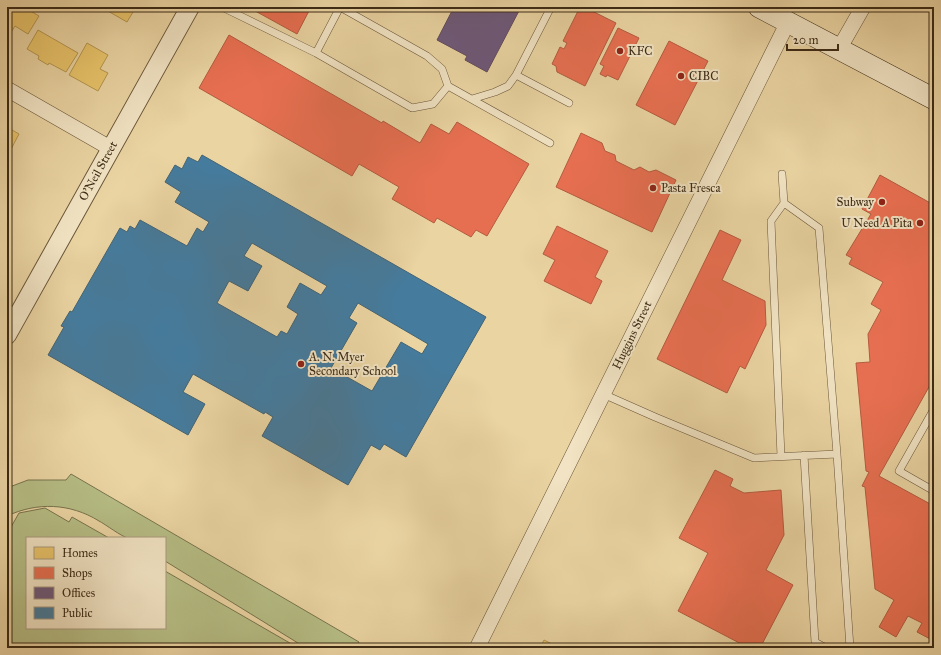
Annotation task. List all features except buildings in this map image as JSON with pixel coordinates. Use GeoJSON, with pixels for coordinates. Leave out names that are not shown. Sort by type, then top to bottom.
{"type":"FeatureCollection","features":[{"type":"Feature","properties":{"kind":"main road"},"geometry":{"type":"LineString","coordinates":[[759,7],[934,99]]}},
{"type":"Feature","properties":{"kind":"street","name":"O'Neil Street"},"geometry":{"type":"LineString","coordinates":[[7,335],[190,7]]}},
{"type":"Feature","properties":{"kind":"street"},"geometry":{"type":"LineString","coordinates":[[839,49],[863,7]]}},
{"type":"Feature","properties":{"kind":"street","name":"Huggins Street"},"geometry":{"type":"LineString","coordinates":[[477,648],[788,22]]}},
{"type":"Feature","properties":{"kind":"street"},"geometry":{"type":"LineString","coordinates":[[7,89],[110,148]]}},
{"type":"Feature","properties":{"kind":"lane"},"geometry":{"type":"LineString","coordinates":[[222,7],[316,53],[412,108],[433,104],[448,86]]}},
{"type":"Feature","properties":{"kind":"lane"},"geometry":{"type":"LineString","coordinates":[[316,53],[340,7],[427,56],[442,69],[448,86],[550,143]]}},
{"type":"Feature","properties":{"kind":"lane"},"geometry":{"type":"LineString","coordinates":[[472,99],[495,92],[508,86],[516,75],[551,7]]}},
{"type":"Feature","properties":{"kind":"lane"},"geometry":{"type":"LineString","coordinates":[[516,75],[569,103]]}},
{"type":"Feature","properties":{"kind":"lane"},"geometry":{"type":"LineString","coordinates":[[781,456],[771,221],[784,203],[782,174]]}},
{"type":"Feature","properties":{"kind":"lane"},"geometry":{"type":"LineString","coordinates":[[784,203],[819,228],[837,454],[850,648]]}},
{"type":"Feature","properties":{"kind":"lane"},"geometry":{"type":"LineString","coordinates":[[604,394],[754,458],[837,454]]}},
{"type":"Feature","properties":{"kind":"lane"},"geometry":{"type":"LineString","coordinates":[[934,409],[899,471],[934,491]]}},
{"type":"Feature","properties":{"kind":"lane"},"geometry":{"type":"LineString","coordinates":[[804,455],[815,642],[826,648]]}},
{"type":"Feature","properties":{"kind":"green space"},"geometry":{"type":"Polygon","coordinates":[[[71,474],[359,642],[356,648],[306,648],[166,562],[166,537],[126,537],[88,515],[53,506],[30,508],[7,516],[7,488],[28,480],[66,480],[71,474]]]}},
{"type":"Feature","properties":{"kind":"green space"},"geometry":{"type":"Polygon","coordinates":[[[45,508],[69,522],[72,517],[107,537],[26,537],[26,629],[166,629],[166,572],[295,646],[294,648],[7,648],[7,534],[19,513],[45,508]]]}},
{"type":"Feature","properties":{"kind":"place","name":"KFC"},"geometry":{"type":"Point","coordinates":[620,51]}},
{"type":"Feature","properties":{"kind":"place","name":"CIBC"},"geometry":{"type":"Point","coordinates":[681,76]}},
{"type":"Feature","properties":{"kind":"place","name":"Pasta Fresca"},"geometry":{"type":"Point","coordinates":[653,188]}},
{"type":"Feature","properties":{"kind":"place","name":"Subway"},"geometry":{"type":"Point","coordinates":[882,202]}},
{"type":"Feature","properties":{"kind":"place","name":"U Need A Pita"},"geometry":{"type":"Point","coordinates":[920,223]}},
{"type":"Feature","properties":{"kind":"place","name":"A. N. Myer Secondary School"},"geometry":{"type":"Point","coordinates":[301,364]}}]}
